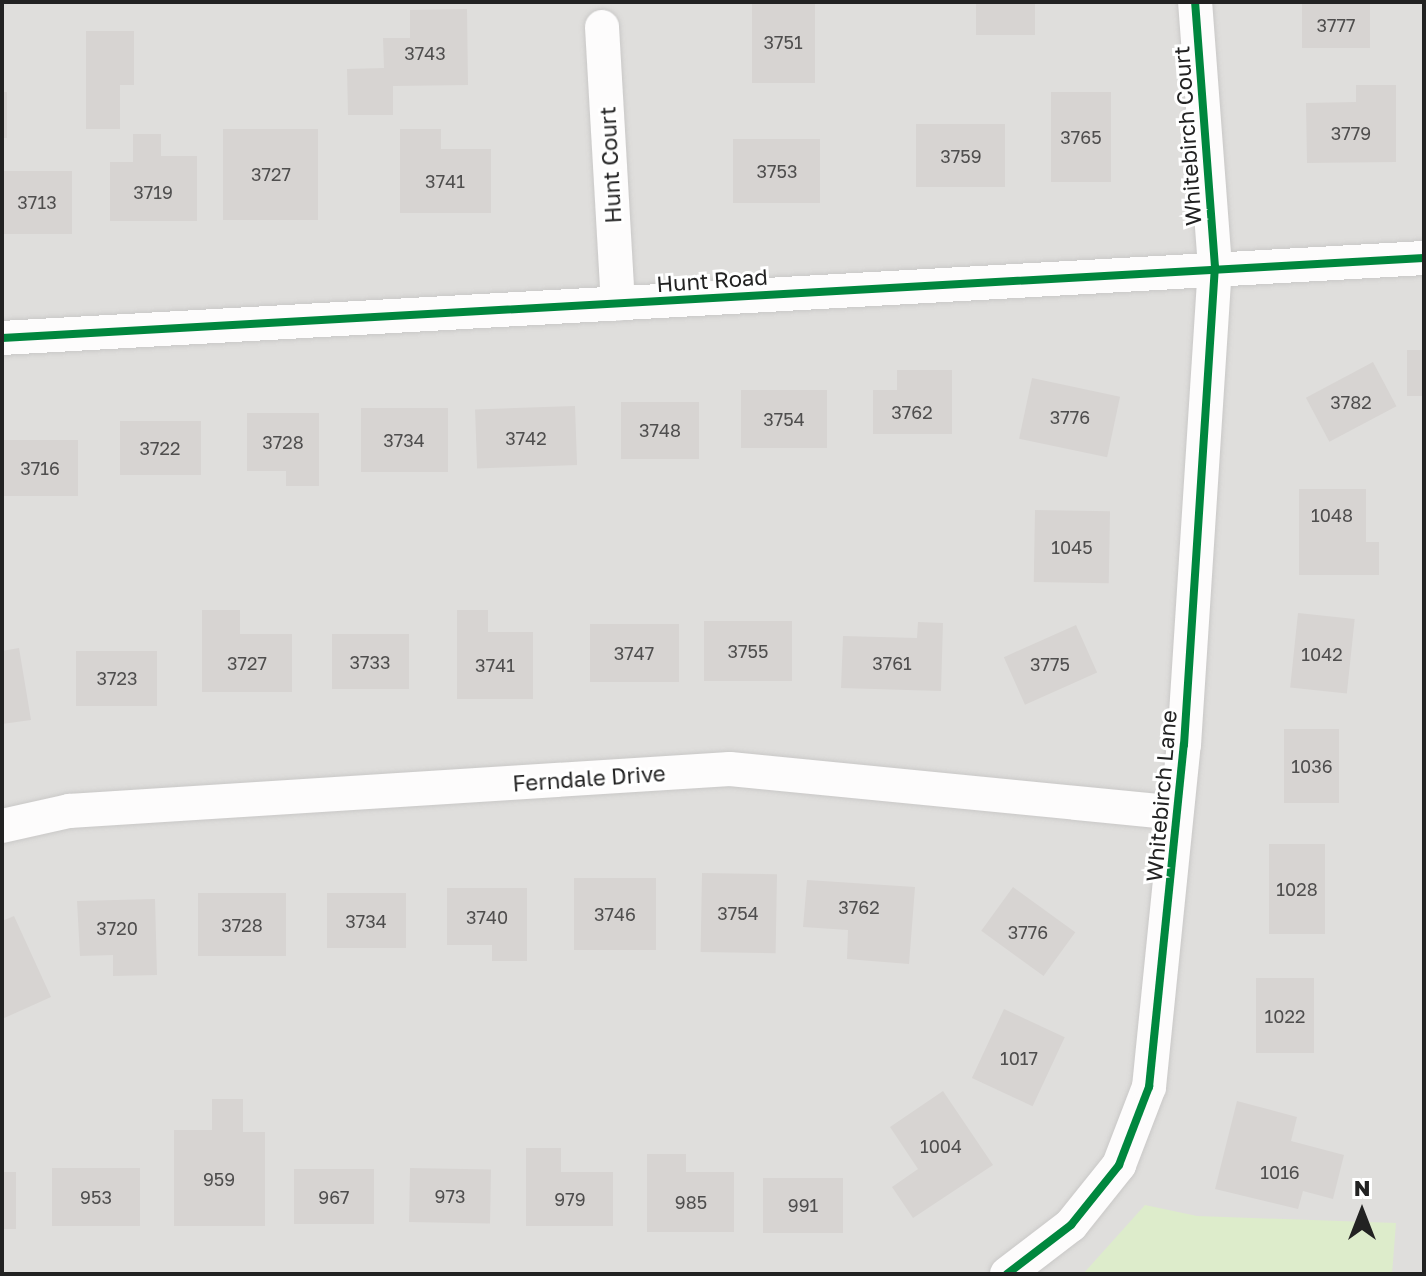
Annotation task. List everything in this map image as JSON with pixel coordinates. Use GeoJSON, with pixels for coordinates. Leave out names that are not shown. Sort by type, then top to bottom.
{"type":"FeatureCollection","features":[{"type":"Feature","properties":{"kind":"street","name":"Whitebirch Court"},"geometry":{"type":"LineString","coordinates":[[1195,2],[1215,267]]}},
{"type":"Feature","properties":{"kind":"street","name":"Hunt Court"},"geometry":{"type":"LineString","coordinates":[[602,27],[618,304]]}},
{"type":"Feature","properties":{"kind":"street","name":"Hunt Road"},"geometry":{"type":"LineString","coordinates":[[2,338],[1215,267],[1424,258]]}},
{"type":"Feature","properties":{"kind":"street","name":"Whitebirch Lane"},"geometry":{"type":"LineString","coordinates":[[1007,1274],[1071,1225],[1119,1165],[1149,1087],[1176,813],[1215,267]]}},
{"type":"Feature","properties":{"kind":"street","name":"Ferndale Drive"},"geometry":{"type":"LineString","coordinates":[[2,826],[69,811],[730,769],[1176,813]]}},
{"type":"Feature","properties":{"kind":"shaded area"},"geometry":{"type":"Polygon","coordinates":[[[2,2],[1424,2],[1424,1274],[2,1274],[2,2]]]}},
{"type":"Feature","properties":{"kind":"green space"},"geometry":{"type":"Polygon","coordinates":[[[1145,1205],[1197,1216],[1396,1223],[1392,1274],[1083,1274],[1145,1205]]]}},
{"type":"Feature","properties":{"kind":"building"},"geometry":{"type":"Polygon","coordinates":[[[752,2],[815,2],[815,83],[752,83],[752,2]]]}},
{"type":"Feature","properties":{"kind":"building"},"geometry":{"type":"Polygon","coordinates":[[[976,2],[1035,2],[1035,35],[976,35],[976,2]]]}},
{"type":"Feature","properties":{"kind":"building"},"geometry":{"type":"Polygon","coordinates":[[[1302,2],[1370,2],[1370,48],[1302,48],[1302,2]]]}},
{"type":"Feature","properties":{"kind":"building"},"geometry":{"type":"Polygon","coordinates":[[[467,9],[468,85],[393,86],[393,115],[348,115],[347,69],[384,68],[383,38],[410,38],[410,10],[467,9]]]}},
{"type":"Feature","properties":{"kind":"building"},"geometry":{"type":"Polygon","coordinates":[[[86,31],[134,31],[134,85],[120,85],[120,129],[86,129],[86,31]]]}},
{"type":"Feature","properties":{"kind":"building"},"geometry":{"type":"Polygon","coordinates":[[[1356,85],[1396,85],[1396,162],[1307,163],[1306,103],[1356,102],[1356,85]]]}},
{"type":"Feature","properties":{"kind":"building"},"geometry":{"type":"Polygon","coordinates":[[[2,92],[7,92],[7,138],[2,138],[2,92]]]}},
{"type":"Feature","properties":{"kind":"building"},"geometry":{"type":"Polygon","coordinates":[[[1051,92],[1111,92],[1111,182],[1051,182],[1051,92]]]}},
{"type":"Feature","properties":{"kind":"building"},"geometry":{"type":"Polygon","coordinates":[[[916,124],[1005,124],[1005,187],[916,187],[916,124]]]}},
{"type":"Feature","properties":{"kind":"building"},"geometry":{"type":"Polygon","coordinates":[[[223,129],[318,129],[318,220],[223,220],[223,129]]]}},
{"type":"Feature","properties":{"kind":"building"},"geometry":{"type":"Polygon","coordinates":[[[400,129],[441,129],[441,149],[491,149],[491,213],[400,213],[400,129]]]}},
{"type":"Feature","properties":{"kind":"building"},"geometry":{"type":"Polygon","coordinates":[[[133,134],[161,134],[161,156],[197,156],[197,221],[110,221],[110,162],[133,162],[133,134]]]}},
{"type":"Feature","properties":{"kind":"building"},"geometry":{"type":"Polygon","coordinates":[[[733,139],[820,139],[820,203],[733,203],[733,139]]]}},
{"type":"Feature","properties":{"kind":"building"},"geometry":{"type":"Polygon","coordinates":[[[2,171],[72,171],[72,234],[2,234],[2,171]]]}},
{"type":"Feature","properties":{"kind":"building"},"geometry":{"type":"Polygon","coordinates":[[[1407,350],[1424,350],[1424,396],[1407,396],[1407,350]]]}},
{"type":"Feature","properties":{"kind":"building"},"geometry":{"type":"Polygon","coordinates":[[[1373,362],[1396,406],[1329,442],[1306,398],[1373,362]]]}},
{"type":"Feature","properties":{"kind":"building"},"geometry":{"type":"Polygon","coordinates":[[[897,370],[952,370],[952,434],[873,434],[873,390],[897,390],[897,370]]]}},
{"type":"Feature","properties":{"kind":"building"},"geometry":{"type":"Polygon","coordinates":[[[1032,378],[1120,397],[1107,457],[1019,439],[1032,378]]]}},
{"type":"Feature","properties":{"kind":"building"},"geometry":{"type":"Polygon","coordinates":[[[741,390],[827,390],[827,448],[741,448],[741,390]]]}},
{"type":"Feature","properties":{"kind":"building"},"geometry":{"type":"Polygon","coordinates":[[[621,402],[699,402],[699,459],[621,459],[621,402]]]}},
{"type":"Feature","properties":{"kind":"building"},"geometry":{"type":"Polygon","coordinates":[[[575,406],[577,465],[477,468],[475,409],[575,406]]]}},
{"type":"Feature","properties":{"kind":"building"},"geometry":{"type":"Polygon","coordinates":[[[361,408],[448,408],[448,472],[361,472],[361,408]]]}},
{"type":"Feature","properties":{"kind":"building"},"geometry":{"type":"Polygon","coordinates":[[[247,413],[319,413],[319,486],[286,486],[286,471],[247,471],[247,413]]]}},
{"type":"Feature","properties":{"kind":"building"},"geometry":{"type":"Polygon","coordinates":[[[120,421],[201,421],[201,475],[120,475],[120,421]]]}},
{"type":"Feature","properties":{"kind":"building"},"geometry":{"type":"Polygon","coordinates":[[[2,440],[78,440],[78,496],[2,496],[2,440]]]}},
{"type":"Feature","properties":{"kind":"building"},"geometry":{"type":"Polygon","coordinates":[[[1299,489],[1366,489],[1366,542],[1379,542],[1379,575],[1299,575],[1299,489]]]}},
{"type":"Feature","properties":{"kind":"building"},"geometry":{"type":"Polygon","coordinates":[[[1035,510],[1110,511],[1109,583],[1034,582],[1035,510]]]}},
{"type":"Feature","properties":{"kind":"building"},"geometry":{"type":"Polygon","coordinates":[[[202,610],[240,610],[240,634],[292,634],[292,692],[202,692],[202,610]]]}},
{"type":"Feature","properties":{"kind":"building"},"geometry":{"type":"Polygon","coordinates":[[[457,610],[488,610],[488,632],[533,632],[533,699],[457,699],[457,610]]]}},
{"type":"Feature","properties":{"kind":"building"},"geometry":{"type":"Polygon","coordinates":[[[1298,613],[1355,619],[1347,694],[1290,688],[1298,613]]]}},
{"type":"Feature","properties":{"kind":"building"},"geometry":{"type":"Polygon","coordinates":[[[704,621],[792,621],[792,681],[704,681],[704,621]]]}},
{"type":"Feature","properties":{"kind":"building"},"geometry":{"type":"Polygon","coordinates":[[[918,622],[943,623],[941,691],[841,688],[843,636],[917,638],[918,622]]]}},
{"type":"Feature","properties":{"kind":"building"},"geometry":{"type":"Polygon","coordinates":[[[590,624],[679,624],[679,682],[590,682],[590,624]]]}},
{"type":"Feature","properties":{"kind":"building"},"geometry":{"type":"Polygon","coordinates":[[[1076,625],[1097,673],[1025,705],[1004,657],[1076,625]]]}},
{"type":"Feature","properties":{"kind":"building"},"geometry":{"type":"Polygon","coordinates":[[[332,634],[409,634],[409,689],[332,689],[332,634]]]}},
{"type":"Feature","properties":{"kind":"building"},"geometry":{"type":"Polygon","coordinates":[[[19,648],[31,720],[2,724],[2,651],[19,648]]]}},
{"type":"Feature","properties":{"kind":"building"},"geometry":{"type":"Polygon","coordinates":[[[76,651],[157,651],[157,706],[76,706],[76,651]]]}},
{"type":"Feature","properties":{"kind":"building"},"geometry":{"type":"Polygon","coordinates":[[[1284,729],[1339,729],[1339,803],[1284,803],[1284,729]]]}},
{"type":"Feature","properties":{"kind":"building"},"geometry":{"type":"Polygon","coordinates":[[[1269,844],[1325,844],[1325,934],[1269,934],[1269,844]]]}},
{"type":"Feature","properties":{"kind":"building"},"geometry":{"type":"Polygon","coordinates":[[[702,873],[777,874],[776,953],[701,952],[702,873]]]}},
{"type":"Feature","properties":{"kind":"building"},"geometry":{"type":"Polygon","coordinates":[[[574,878],[656,878],[656,950],[574,950],[574,878]]]}},
{"type":"Feature","properties":{"kind":"building"},"geometry":{"type":"Polygon","coordinates":[[[807,880],[915,887],[909,964],[847,959],[848,930],[803,927],[807,880]]]}},
{"type":"Feature","properties":{"kind":"building"},"geometry":{"type":"Polygon","coordinates":[[[1013,887],[1075,932],[1044,976],[981,931],[1013,887]]]}},
{"type":"Feature","properties":{"kind":"building"},"geometry":{"type":"Polygon","coordinates":[[[447,888],[527,888],[527,961],[492,961],[492,945],[447,945],[447,888]]]}},
{"type":"Feature","properties":{"kind":"building"},"geometry":{"type":"Polygon","coordinates":[[[198,893],[286,893],[286,956],[198,956],[198,893]]]}},
{"type":"Feature","properties":{"kind":"building"},"geometry":{"type":"Polygon","coordinates":[[[327,893],[406,893],[406,948],[327,948],[327,893]]]}},
{"type":"Feature","properties":{"kind":"building"},"geometry":{"type":"Polygon","coordinates":[[[155,899],[157,975],[113,976],[113,955],[80,956],[77,901],[155,899]]]}},
{"type":"Feature","properties":{"kind":"building"},"geometry":{"type":"Polygon","coordinates":[[[14,916],[51,997],[2,1019],[2,921],[14,916]]]}},
{"type":"Feature","properties":{"kind":"building"},"geometry":{"type":"Polygon","coordinates":[[[1256,978],[1314,978],[1314,1053],[1256,1053],[1256,978]]]}},
{"type":"Feature","properties":{"kind":"building"},"geometry":{"type":"Polygon","coordinates":[[[1004,1009],[1065,1037],[1033,1106],[972,1078],[1004,1009]]]}},
{"type":"Feature","properties":{"kind":"building"},"geometry":{"type":"Polygon","coordinates":[[[943,1091],[993,1165],[913,1218],[892,1187],[918,1169],[890,1127],[943,1091]]]}},
{"type":"Feature","properties":{"kind":"building"},"geometry":{"type":"Polygon","coordinates":[[[212,1099],[243,1099],[243,1132],[265,1132],[265,1226],[174,1226],[174,1130],[212,1130],[212,1099]]]}},
{"type":"Feature","properties":{"kind":"building"},"geometry":{"type":"Polygon","coordinates":[[[1237,1101],[1297,1117],[1291,1141],[1344,1155],[1333,1199],[1303,1191],[1298,1209],[1215,1189],[1237,1101]]]}},
{"type":"Feature","properties":{"kind":"building"},"geometry":{"type":"Polygon","coordinates":[[[526,1148],[561,1148],[561,1172],[613,1172],[613,1226],[526,1226],[526,1148]]]}},
{"type":"Feature","properties":{"kind":"building"},"geometry":{"type":"Polygon","coordinates":[[[647,1154],[686,1154],[686,1172],[734,1172],[734,1232],[647,1232],[647,1154]]]}},
{"type":"Feature","properties":{"kind":"building"},"geometry":{"type":"Polygon","coordinates":[[[52,1168],[140,1168],[140,1226],[52,1226],[52,1168]]]}},
{"type":"Feature","properties":{"kind":"building"},"geometry":{"type":"Polygon","coordinates":[[[410,1168],[491,1169],[490,1223],[409,1222],[410,1168]]]}},
{"type":"Feature","properties":{"kind":"building"},"geometry":{"type":"Polygon","coordinates":[[[294,1169],[374,1169],[374,1224],[294,1224],[294,1169]]]}},
{"type":"Feature","properties":{"kind":"building"},"geometry":{"type":"Polygon","coordinates":[[[2,1172],[16,1172],[16,1229],[2,1229],[2,1172]]]}},
{"type":"Feature","properties":{"kind":"building"},"geometry":{"type":"Polygon","coordinates":[[[763,1178],[843,1178],[843,1233],[763,1233],[763,1178]]]}},
{"type":"Feature","properties":{"kind":"cycle path"},"geometry":{"type":"LineString","coordinates":[[1007,1274],[1071,1225],[1119,1165],[1149,1087],[1184,745],[1215,267],[1195,2]]}},
{"type":"Feature","properties":{"kind":"cycle path"},"geometry":{"type":"LineString","coordinates":[[2,338],[1424,258]]}}]}
